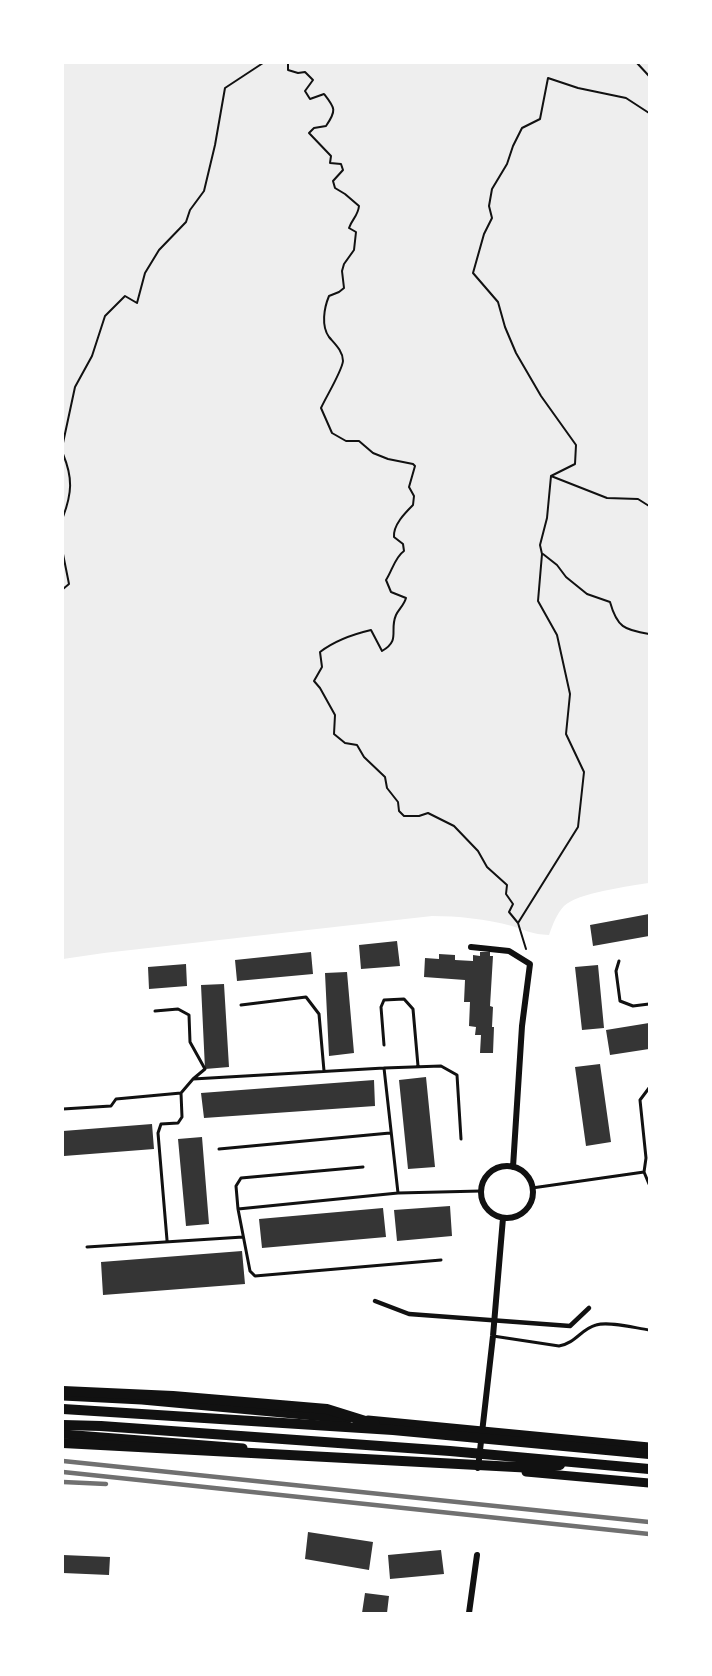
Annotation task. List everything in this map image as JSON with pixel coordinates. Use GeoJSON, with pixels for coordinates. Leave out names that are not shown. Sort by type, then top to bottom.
{"type":"FeatureCollection","features":[{"type":"Feature","properties":{"kind":"highway"},"geometry":{"type":"LineString","coordinates":[[63,1391],[173,1396],[327,1409],[393,1430]]}},
{"type":"Feature","properties":{"kind":"highway"},"geometry":{"type":"LineString","coordinates":[[63,1409],[393,1430],[649,1454]]}},
{"type":"Feature","properties":{"kind":"highway"},"geometry":{"type":"LineString","coordinates":[[63,1425],[309,1441],[649,1469]]}},
{"type":"Feature","properties":{"kind":"highway"},"geometry":{"type":"LineString","coordinates":[[63,1443],[534,1468],[580,1462]]}},
{"type":"Feature","properties":{"kind":"main road"},"geometry":{"type":"LineString","coordinates":[[63,1396],[142,1400],[649,1447]]}},
{"type":"Feature","properties":{"kind":"main road"},"geometry":{"type":"LineString","coordinates":[[63,1434],[649,1483]]}},
{"type":"Feature","properties":{"kind":"street"},"geometry":{"type":"LineString","coordinates":[[471,947],[509,951],[530,964],[522,1026],[513,1167]]}},
{"type":"Feature","properties":{"kind":"street"},"geometry":{"type":"LineString","coordinates":[[504,1167],[513,1167],[526,1175],[532,1188],[530,1204],[525,1210],[519,1215],[503,1218],[495,1215],[484,1205],[481,1191],[488,1174],[504,1167]]}},
{"type":"Feature","properties":{"kind":"street"},"geometry":{"type":"LineString","coordinates":[[477,1468],[493,1336],[503,1218]]}},
{"type":"Feature","properties":{"kind":"street"},"geometry":{"type":"LineString","coordinates":[[375,1301],[409,1314],[570,1326],[589,1308]]}},
{"type":"Feature","properties":{"kind":"street"},"geometry":{"type":"LineString","coordinates":[[470,1613],[477,1555]]}},
{"type":"Feature","properties":{"kind":"lane"},"geometry":{"type":"LineString","coordinates":[[620,961],[616,971],[620,1001],[633,1006],[649,1004]]}},
{"type":"Feature","properties":{"kind":"lane"},"geometry":{"type":"LineString","coordinates":[[241,1005],[306,997],[319,1014],[324,1071]]}},
{"type":"Feature","properties":{"kind":"lane"},"geometry":{"type":"LineString","coordinates":[[384,1045],[381,1007],[384,1000],[404,999],[413,1009],[418,1066]]}},
{"type":"Feature","properties":{"kind":"lane"},"geometry":{"type":"LineString","coordinates":[[155,1011],[178,1009],[189,1015],[190,1042],[205,1069],[182,1093],[182,1117],[178,1123],[160,1124],[158,1133],[167,1240]]}},
{"type":"Feature","properties":{"kind":"lane"},"geometry":{"type":"LineString","coordinates":[[193,1079],[441,1066],[457,1075],[461,1139]]}},
{"type":"Feature","properties":{"kind":"lane"},"geometry":{"type":"LineString","coordinates":[[384,1068],[398,1193]]}},
{"type":"Feature","properties":{"kind":"lane"},"geometry":{"type":"LineString","coordinates":[[649,1088],[640,1100],[646,1158],[644,1172],[649,1184]]}},
{"type":"Feature","properties":{"kind":"lane"},"geometry":{"type":"LineString","coordinates":[[63,1109],[111,1106],[116,1100],[182,1093]]}},
{"type":"Feature","properties":{"kind":"lane"},"geometry":{"type":"LineString","coordinates":[[219,1149],[391,1133]]}},
{"type":"Feature","properties":{"kind":"lane"},"geometry":{"type":"LineString","coordinates":[[363,1167],[241,1178],[236,1186],[238,1209],[250,1271],[255,1276],[441,1260]]}},
{"type":"Feature","properties":{"kind":"lane"},"geometry":{"type":"LineString","coordinates":[[532,1188],[644,1172]]}},
{"type":"Feature","properties":{"kind":"lane"},"geometry":{"type":"LineString","coordinates":[[238,1209],[398,1193],[481,1191]]}},
{"type":"Feature","properties":{"kind":"lane"},"geometry":{"type":"LineString","coordinates":[[87,1246],[243,1237]]}},
{"type":"Feature","properties":{"kind":"lane"},"geometry":{"type":"LineString","coordinates":[[493,1336],[559,1346],[568,1345],[595,1325],[605,1324],[649,1330]]}},
{"type":"Feature","properties":{"kind":"path"},"geometry":{"type":"LineString","coordinates":[[63,442],[75,387],[92,356],[105,316],[125,296],[137,303],[145,273],[159,250],[186,222],[190,210],[204,192],[225,88],[263,63]]}},
{"type":"Feature","properties":{"kind":"path"},"geometry":{"type":"LineString","coordinates":[[288,63],[288,70],[304,72],[313,80],[305,91],[310,99],[324,94],[333,106],[334,114],[327,126],[314,128],[309,133],[331,156],[330,163],[341,164],[343,170],[333,181],[335,188],[358,206],[358,213],[351,222],[350,228],[356,232],[354,250],[342,270],[344,288],[329,296],[326,304],[324,319],[327,334],[340,351],[343,362],[334,385],[321,408],[332,433],[346,441],[359,441],[373,453],[388,459],[415,466],[409,487],[414,496],[413,505],[402,516],[393,533],[393,537],[403,544],[404,551],[398,555],[386,580],[392,592],[406,598],[395,616],[391,646],[382,651],[371,630],[360,632],[320,652],[322,667],[314,681],[335,715],[334,734],[345,743],[357,745],[364,757],[385,777],[387,788],[398,802],[399,811],[404,816],[428,813],[454,826],[478,850],[487,867],[507,885],[506,894],[513,904],[509,912],[518,923],[530,964]]}},
{"type":"Feature","properties":{"kind":"path"},"geometry":{"type":"LineString","coordinates":[[637,63],[649,76]]}},
{"type":"Feature","properties":{"kind":"path"},"geometry":{"type":"LineString","coordinates":[[551,476],[575,464],[576,445],[541,396],[516,353],[498,302],[473,273],[484,234],[492,218],[489,206],[492,189],[507,164],[522,128],[540,119],[548,78],[578,88],[626,98],[649,113]]}},
{"type":"Feature","properties":{"kind":"path"},"geometry":{"type":"LineString","coordinates":[[63,454],[69,469],[70,497],[63,517]]}},
{"type":"Feature","properties":{"kind":"path"},"geometry":{"type":"LineString","coordinates":[[518,923],[578,827],[584,772],[566,734],[570,694],[557,635],[538,601],[542,554],[540,545],[547,518],[551,476]]}},
{"type":"Feature","properties":{"kind":"path"},"geometry":{"type":"LineString","coordinates":[[551,476],[607,498],[638,499],[649,506]]}},
{"type":"Feature","properties":{"kind":"path"},"geometry":{"type":"LineString","coordinates":[[63,554],[69,584],[63,589]]}},
{"type":"Feature","properties":{"kind":"path"},"geometry":{"type":"LineString","coordinates":[[542,554],[558,565],[566,577],[587,594],[610,602],[614,616],[626,630],[649,634]]}},
{"type":"Feature","properties":{"kind":"shaded area"},"geometry":{"type":"Polygon","coordinates":[[[63,63],[649,63],[649,883],[604,891],[571,901],[559,912],[549,935],[482,920],[432,916],[63,959],[63,63]]]}},
{"type":"Feature","properties":{"kind":"building"},"geometry":{"type":"Polygon","coordinates":[[[649,914],[649,936],[593,946],[590,925],[649,914]]]}},
{"type":"Feature","properties":{"kind":"building"},"geometry":{"type":"Polygon","coordinates":[[[397,941],[400,966],[361,969],[359,945],[397,941]]]}},
{"type":"Feature","properties":{"kind":"building"},"geometry":{"type":"Polygon","coordinates":[[[311,952],[313,974],[237,981],[235,960],[311,952]]]}},
{"type":"Feature","properties":{"kind":"building"},"geometry":{"type":"Polygon","coordinates":[[[480,952],[490,952],[490,956],[493,956],[490,1006],[493,1007],[493,1053],[480,1053],[481,1035],[475,1035],[476,1027],[469,1026],[470,1002],[464,1002],[465,980],[424,977],[425,958],[439,959],[439,954],[455,955],[455,960],[473,961],[473,955],[480,956],[480,952]]]}},
{"type":"Feature","properties":{"kind":"building"},"geometry":{"type":"Polygon","coordinates":[[[186,964],[187,986],[149,989],[148,967],[186,964]]]}},
{"type":"Feature","properties":{"kind":"building"},"geometry":{"type":"Polygon","coordinates":[[[598,965],[604,1028],[582,1030],[575,967],[598,965]]]}},
{"type":"Feature","properties":{"kind":"building"},"geometry":{"type":"Polygon","coordinates":[[[347,972],[354,1053],[329,1056],[325,973],[347,972]]]}},
{"type":"Feature","properties":{"kind":"building"},"geometry":{"type":"Polygon","coordinates":[[[224,984],[229,1067],[205,1069],[201,985],[224,984]]]}},
{"type":"Feature","properties":{"kind":"building"},"geometry":{"type":"Polygon","coordinates":[[[649,1023],[649,1049],[610,1055],[606,1030],[649,1023]]]}},
{"type":"Feature","properties":{"kind":"building"},"geometry":{"type":"Polygon","coordinates":[[[600,1064],[611,1142],[586,1146],[575,1067],[600,1064]]]}},
{"type":"Feature","properties":{"kind":"building"},"geometry":{"type":"Polygon","coordinates":[[[426,1077],[435,1167],[408,1169],[399,1080],[426,1077]]]}},
{"type":"Feature","properties":{"kind":"building"},"geometry":{"type":"Polygon","coordinates":[[[374,1080],[375,1106],[204,1118],[201,1093],[374,1080]]]}},
{"type":"Feature","properties":{"kind":"building"},"geometry":{"type":"Polygon","coordinates":[[[152,1124],[154,1149],[64,1156],[63,1131],[152,1124]]]}},
{"type":"Feature","properties":{"kind":"building"},"geometry":{"type":"Polygon","coordinates":[[[202,1137],[209,1224],[186,1226],[178,1139],[202,1137]]]}},
{"type":"Feature","properties":{"kind":"building"},"geometry":{"type":"Polygon","coordinates":[[[450,1206],[452,1236],[397,1241],[394,1210],[450,1206]]]}},
{"type":"Feature","properties":{"kind":"building"},"geometry":{"type":"Polygon","coordinates":[[[383,1208],[386,1237],[262,1248],[259,1219],[383,1208]]]}},
{"type":"Feature","properties":{"kind":"building"},"geometry":{"type":"Polygon","coordinates":[[[242,1251],[245,1284],[103,1295],[101,1262],[242,1251]]]}},
{"type":"Feature","properties":{"kind":"building"},"geometry":{"type":"Polygon","coordinates":[[[308,1532],[373,1542],[369,1570],[305,1559],[308,1532]]]}},
{"type":"Feature","properties":{"kind":"building"},"geometry":{"type":"Polygon","coordinates":[[[441,1550],[444,1574],[390,1579],[388,1555],[441,1550]]]}},
{"type":"Feature","properties":{"kind":"building"},"geometry":{"type":"Polygon","coordinates":[[[63,1555],[110,1557],[109,1575],[63,1573],[63,1555]]]}},
{"type":"Feature","properties":{"kind":"building"},"geometry":{"type":"Polygon","coordinates":[[[365,1593],[389,1596],[387,1613],[362,1613],[365,1593]]]}},
{"type":"Feature","properties":{"kind":"railway"},"geometry":{"type":"LineString","coordinates":[[63,1461],[649,1522]]}},
{"type":"Feature","properties":{"kind":"railway"},"geometry":{"type":"LineString","coordinates":[[63,1472],[649,1534]]}},
{"type":"Feature","properties":{"kind":"railway"},"geometry":{"type":"LineString","coordinates":[[63,1482],[106,1484]]}}]}
